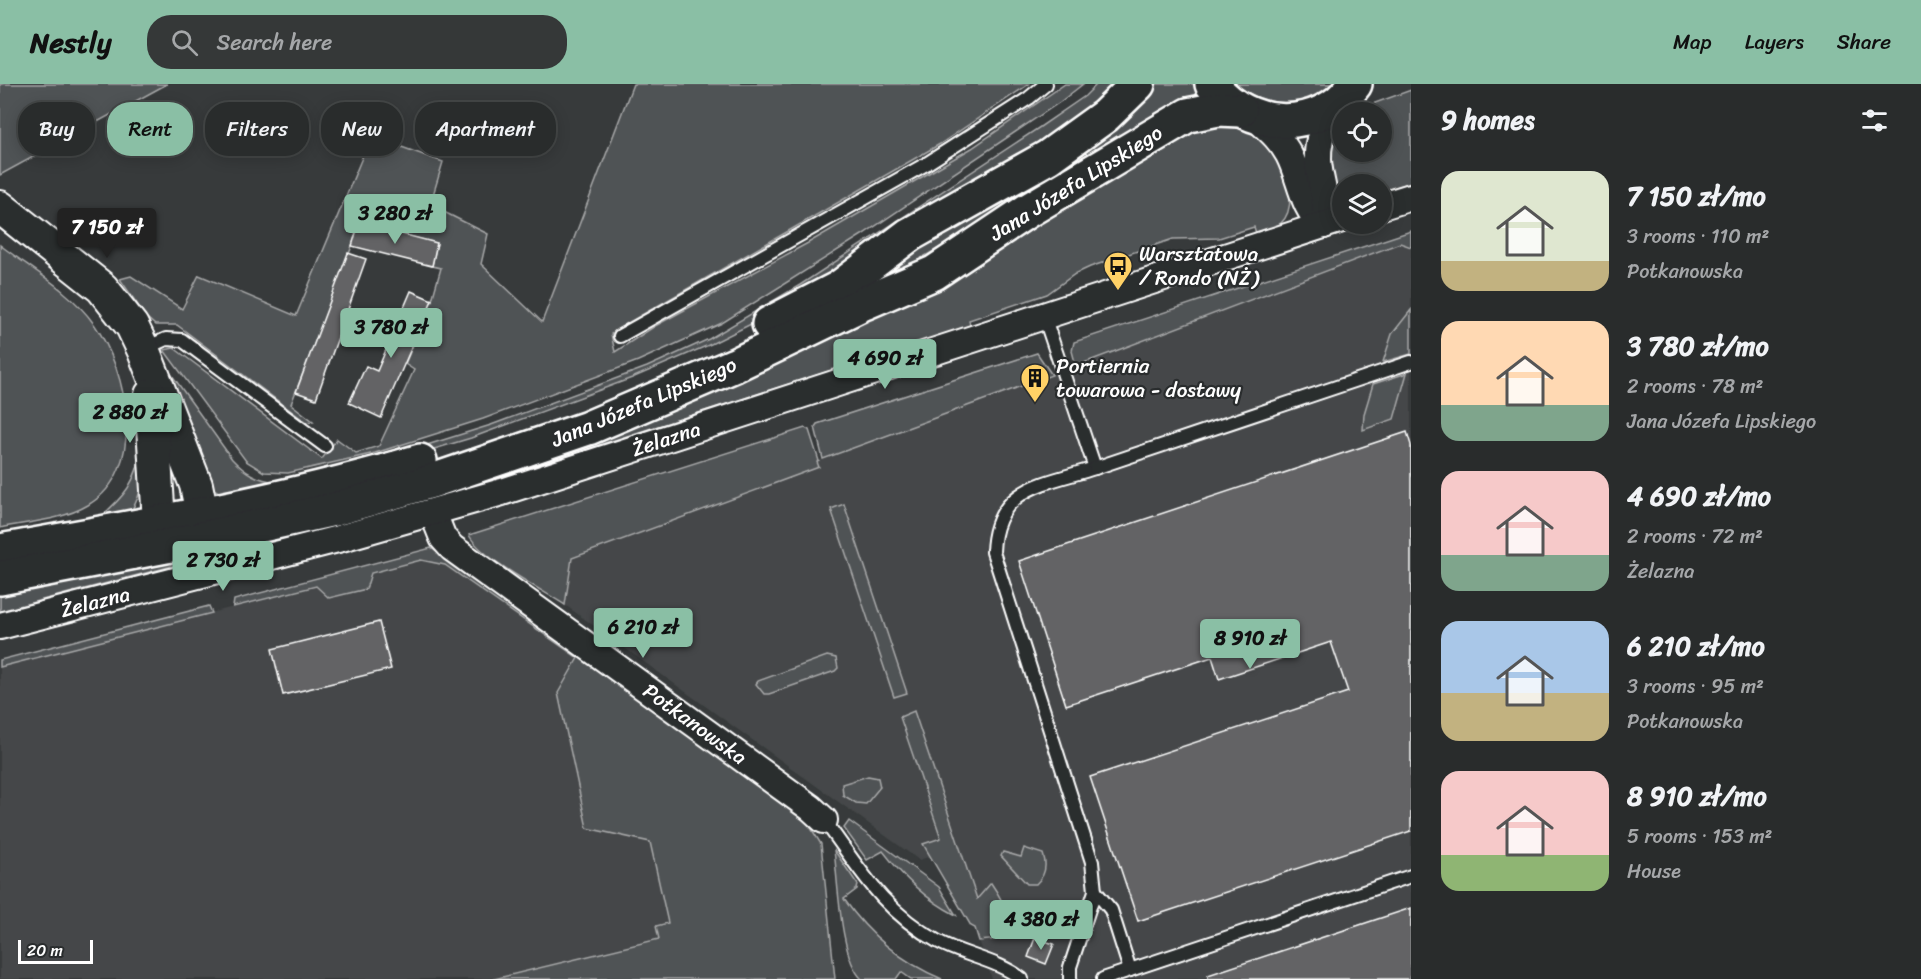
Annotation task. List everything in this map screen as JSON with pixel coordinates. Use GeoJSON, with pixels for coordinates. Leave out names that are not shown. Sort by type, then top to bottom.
{"type":"FeatureCollection","features":[{"type":"Feature","properties":{"kind":"main road","name":"Jana Józefa Lipskiego"},"geometry":{"type":"LineString","coordinates":[[0,578],[182,530],[448,452],[572,410],[718,348],[849,282],[909,235],[1017,176],[1072,141],[1115,107],[1138,84]]}},
{"type":"Feature","properties":{"kind":"main road"},"geometry":{"type":"LineString","coordinates":[[1212,84],[1228,102],[1247,113]]}},
{"type":"Feature","properties":{"kind":"main road","name":"Jana Józefa Lipskiego"},"geometry":{"type":"LineString","coordinates":[[0,551],[182,530],[369,500],[543,444],[629,411],[934,273],[1027,211],[1183,118],[1210,110],[1247,113],[1267,120],[1293,121],[1318,115],[1343,96],[1382,84]]}},
{"type":"Feature","properties":{"kind":"street"},"geometry":{"type":"LineString","coordinates":[[1332,220],[1326,208],[1318,161],[1320,138],[1343,96]]}},
{"type":"Feature","properties":{"kind":"street"},"geometry":{"type":"LineString","coordinates":[[1247,113],[1280,141],[1288,153],[1306,203],[1316,220],[1332,222]]}},
{"type":"Feature","properties":{"kind":"street"},"geometry":{"type":"LineString","coordinates":[[1392,204],[1411,197]]}},
{"type":"Feature","properties":{"kind":"street"},"geometry":{"type":"LineString","coordinates":[[0,207],[102,288],[132,326],[196,485],[182,530]]}},
{"type":"Feature","properties":{"kind":"street","name":"Żelazna"},"geometry":{"type":"LineString","coordinates":[[0,626],[433,513],[1332,222]]}},
{"type":"Feature","properties":{"kind":"street"},"geometry":{"type":"LineString","coordinates":[[145,355],[182,530]]}},
{"type":"Feature","properties":{"kind":"street","name":"Potkanowska"},"geometry":{"type":"LineString","coordinates":[[433,513],[443,538],[452,548],[713,736],[824,820]]}},
{"type":"Feature","properties":{"kind":"lane"},"geometry":{"type":"LineString","coordinates":[[620,336],[926,164],[1029,98],[1046,84]]}},
{"type":"Feature","properties":{"kind":"lane"},"geometry":{"type":"LineString","coordinates":[[1044,316],[1095,468]]}},
{"type":"Feature","properties":{"kind":"lane"},"geometry":{"type":"LineString","coordinates":[[145,355],[166,339],[182,340],[325,446]]}},
{"type":"Feature","properties":{"kind":"lane"},"geometry":{"type":"LineString","coordinates":[[1070,979],[1070,967],[1095,891],[1092,862],[993,552],[998,523],[1012,498],[1025,490],[1411,362]]}},
{"type":"Feature","properties":{"kind":"lane"},"geometry":{"type":"LineString","coordinates":[[824,820],[863,876],[893,911],[938,942],[986,961],[1022,979]]}},
{"type":"Feature","properties":{"kind":"lane"},"geometry":{"type":"LineString","coordinates":[[1103,979],[1411,876]]}},
{"type":"Feature","properties":{"kind":"lane"},"geometry":{"type":"LineString","coordinates":[[1095,891],[1111,910],[1130,970]]}},
{"type":"Feature","properties":{"kind":"shaded area"},"geometry":{"type":"Polygon","coordinates":[[[0,84],[167,84],[134,102],[107,102],[107,117],[95,123],[95,102],[18,102],[18,156],[35,156],[0,175],[0,84]]]}},
{"type":"Feature","properties":{"kind":"shaded area"},"geometry":{"type":"Polygon","coordinates":[[[633,84],[1029,84],[940,144],[626,324],[611,334],[615,352],[655,326],[808,243],[972,148],[1065,84],[1083,84],[1060,102],[862,235],[722,323],[638,361],[483,419],[375,453],[288,473],[264,472],[246,461],[164,350],[174,348],[322,459],[337,439],[356,453],[379,446],[414,370],[405,364],[432,300],[441,268],[432,266],[437,243],[359,224],[291,404],[313,421],[306,422],[177,325],[155,325],[146,317],[120,279],[131,276],[182,309],[199,275],[296,316],[363,156],[403,156],[403,148],[415,152],[415,156],[426,156],[443,162],[430,205],[488,234],[481,264],[542,322],[633,84]]]}},
{"type":"Feature","properties":{"kind":"shaded area"},"geometry":{"type":"Polygon","coordinates":[[[1097,84],[1119,84],[1077,121],[755,322],[632,378],[471,438],[394,461],[228,497],[208,486],[159,357],[232,459],[252,475],[277,482],[379,460],[491,425],[647,367],[709,339],[800,285],[1040,127],[1085,96],[1097,84]]]}},
{"type":"Feature","properties":{"kind":"shaded area"},"geometry":{"type":"Polygon","coordinates":[[[1157,84],[1193,84],[1199,95],[857,296],[853,288],[1057,166],[1134,108],[1157,84]]]}},
{"type":"Feature","properties":{"kind":"shaded area"},"geometry":{"type":"Polygon","coordinates":[[[1235,84],[1332,84],[1308,98],[1284,102],[1259,98],[1235,84]]]}},
{"type":"Feature","properties":{"kind":"shaded area"},"geometry":{"type":"Polygon","coordinates":[[[1411,90],[1411,182],[1392,188],[1392,174],[1332,174],[1332,182],[1328,165],[1332,141],[1332,162],[1392,162],[1392,102],[1378,102],[1411,90]]]}},
{"type":"Feature","properties":{"kind":"shaded area"},"geometry":{"type":"Polygon","coordinates":[[[1217,125],[1254,133],[1278,153],[1288,178],[1290,198],[1286,216],[1276,227],[1256,233],[1254,227],[1219,238],[1173,239],[1090,267],[1075,274],[1047,294],[969,320],[970,326],[436,497],[0,611],[0,586],[562,445],[1190,130],[1217,125]]]}},
{"type":"Feature","properties":{"kind":"shaded area"},"geometry":{"type":"Polygon","coordinates":[[[1411,231],[1411,247],[1400,243],[1076,366],[1072,351],[1074,342],[1411,231]]]}},
{"type":"Feature","properties":{"kind":"shaded area"},"geometry":{"type":"Polygon","coordinates":[[[1401,243],[1411,247],[1411,979],[992,979],[949,850],[919,860],[565,605],[572,558],[819,467],[817,461],[1401,243]]]}},
{"type":"Feature","properties":{"kind":"shaded area"},"geometry":{"type":"Polygon","coordinates":[[[0,245],[74,301],[94,324],[116,367],[123,393],[126,419],[125,445],[119,469],[107,489],[88,505],[68,514],[0,528],[0,245]]]}},
{"type":"Feature","properties":{"kind":"shaded area"},"geometry":{"type":"Polygon","coordinates":[[[1411,310],[1411,354],[1383,362],[1392,334],[1411,310]]]}},
{"type":"Feature","properties":{"kind":"shaded area"},"geometry":{"type":"Polygon","coordinates":[[[1037,353],[1052,375],[823,459],[815,427],[817,424],[1037,353]]]}},
{"type":"Feature","properties":{"kind":"shaded area"},"geometry":{"type":"Polygon","coordinates":[[[1407,373],[1394,419],[1363,430],[1364,414],[1373,384],[1407,373]]]}},
{"type":"Feature","properties":{"kind":"shaded area"},"geometry":{"type":"Polygon","coordinates":[[[805,428],[809,430],[819,467],[572,558],[565,605],[486,554],[469,535],[805,428]]]}},
{"type":"Feature","properties":{"kind":"shaded area"},"geometry":{"type":"Polygon","coordinates":[[[142,448],[140,489],[131,511],[98,519],[122,496],[133,480],[142,448]]]}},
{"type":"Feature","properties":{"kind":"shaded area"},"geometry":{"type":"Polygon","coordinates":[[[844,504],[907,693],[894,697],[831,509],[844,504]]]}},
{"type":"Feature","properties":{"kind":"shaded area"},"geometry":{"type":"Polygon","coordinates":[[[431,548],[806,820],[821,844],[835,979],[494,979],[659,939],[656,926],[668,923],[650,842],[587,828],[558,693],[578,658],[445,565],[421,560],[371,573],[366,589],[329,598],[316,586],[233,607],[234,600],[431,548]]]}},
{"type":"Feature","properties":{"kind":"shaded area"},"geometry":{"type":"Polygon","coordinates":[[[421,560],[445,565],[578,658],[586,828],[650,842],[668,923],[660,939],[494,979],[0,979],[0,667],[316,586],[330,598],[366,589],[370,573],[421,560]]]}},
{"type":"Feature","properties":{"kind":"shaded area"},"geometry":{"type":"Polygon","coordinates":[[[209,606],[212,613],[0,667],[0,660],[209,606]]]}},
{"type":"Feature","properties":{"kind":"shaded area"},"geometry":{"type":"Polygon","coordinates":[[[827,656],[836,658],[838,668],[835,671],[769,694],[764,694],[756,684],[758,681],[827,656]]]}},
{"type":"Feature","properties":{"kind":"shaded area"},"geometry":{"type":"Polygon","coordinates":[[[914,711],[977,899],[991,883],[1003,904],[1006,916],[1000,939],[979,941],[975,928],[971,926],[923,844],[941,838],[900,717],[914,711]]]}},
{"type":"Feature","properties":{"kind":"shaded area"},"geometry":{"type":"Polygon","coordinates":[[[868,776],[878,778],[880,787],[866,804],[856,803],[843,795],[842,784],[868,776]]]}},
{"type":"Feature","properties":{"kind":"shaded area"},"geometry":{"type":"Polygon","coordinates":[[[849,821],[939,887],[956,915],[934,902],[916,887],[883,851],[867,860],[844,828],[849,821]]]}},
{"type":"Feature","properties":{"kind":"shaded area"},"geometry":{"type":"Polygon","coordinates":[[[1024,848],[1043,854],[1044,870],[1036,884],[1027,884],[1001,856],[1003,852],[1021,857],[1024,848]]]}},
{"type":"Feature","properties":{"kind":"shaded area"},"geometry":{"type":"Polygon","coordinates":[[[834,850],[858,885],[857,889],[844,899],[864,924],[900,956],[942,979],[911,979],[901,972],[896,979],[862,979],[849,955],[845,938],[834,850]]]}},
{"type":"Feature","properties":{"kind":"building"},"geometry":{"type":"Polygon","coordinates":[[[359,223],[437,243],[432,266],[352,246],[359,223]]]}},
{"type":"Feature","properties":{"kind":"building"},"geometry":{"type":"Polygon","coordinates":[[[348,253],[366,259],[316,399],[296,392],[348,253]]]}},
{"type":"Feature","properties":{"kind":"building"},"geometry":{"type":"Polygon","coordinates":[[[411,291],[432,300],[381,418],[349,403],[366,366],[377,371],[411,291]]]}},
{"type":"Feature","properties":{"kind":"building"},"geometry":{"type":"Polygon","coordinates":[[[1407,432],[1411,445],[1411,831],[1138,921],[1090,777],[1348,692],[1331,642],[1219,679],[1212,657],[1066,705],[1019,561],[1407,432]]]}},
{"type":"Feature","properties":{"kind":"building"},"geometry":{"type":"Polygon","coordinates":[[[379,622],[391,669],[283,695],[272,649],[379,622]]]}},
{"type":"Feature","properties":{"kind":"building"},"geometry":{"type":"Polygon","coordinates":[[[1411,908],[1411,979],[1208,979],[1208,975],[1411,908]]]}},
{"type":"Feature","properties":{"kind":"building"},"geometry":{"type":"Polygon","coordinates":[[[1035,938],[1054,944],[1046,964],[1028,957],[1035,938]]]}},
{"type":"Feature","properties":{"kind":"place","name":"Warsztatowa / Rondo (NŻ)"},"geometry":{"type":"Point","coordinates":[1118,292]}},
{"type":"Feature","properties":{"kind":"place","name":"Portiernia towarowa - dostawy"},"geometry":{"type":"Point","coordinates":[1035,404]}}]}
